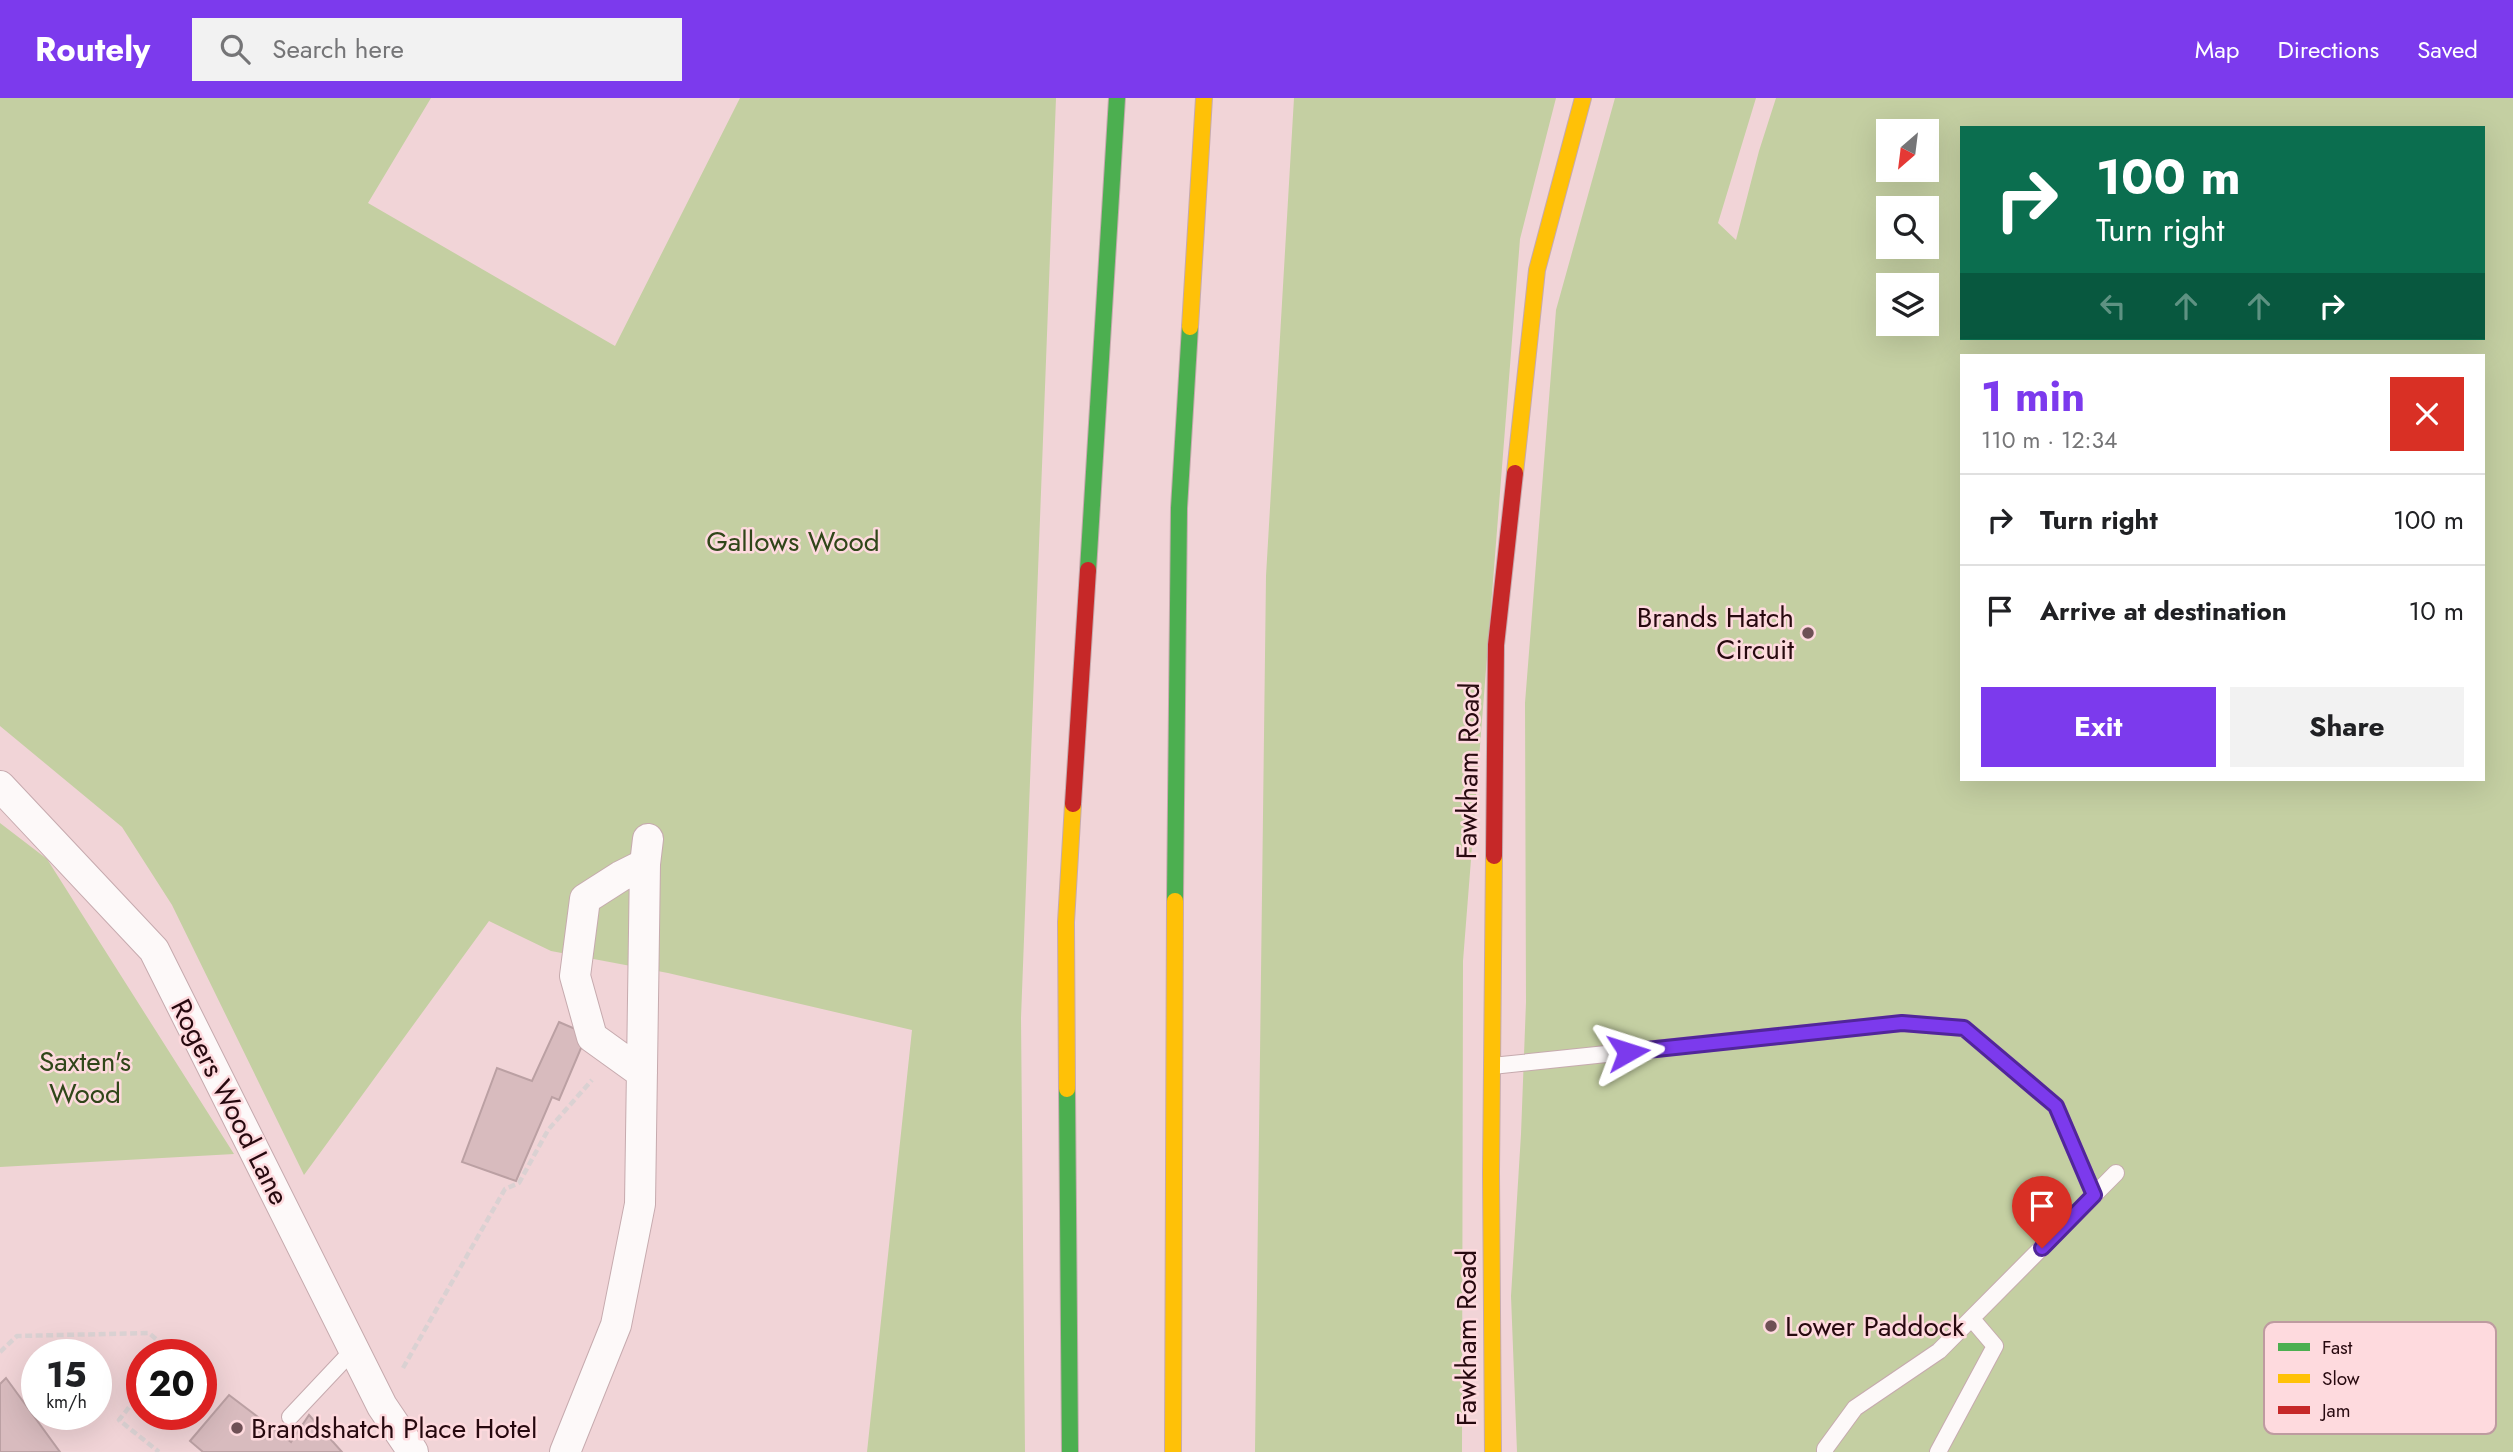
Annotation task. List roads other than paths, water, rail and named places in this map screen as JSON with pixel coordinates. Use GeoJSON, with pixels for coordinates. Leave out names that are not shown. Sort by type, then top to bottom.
{"type":"FeatureCollection","features":[{"type":"Feature","properties":{"kind":"main road"},"geometry":{"type":"LineString","coordinates":[[1070,1452],[1066,922],[1116,98]]}},
{"type":"Feature","properties":{"kind":"main road"},"geometry":{"type":"LineString","coordinates":[[1173,1452],[1175,865],[1180,508],[1204,98]]}},
{"type":"Feature","properties":{"kind":"main road","name":"Fawkham Road"},"geometry":{"type":"LineString","coordinates":[[1493,1452],[1492,1066],[1496,645],[1537,270],[1583,98]]}},
{"type":"Feature","properties":{"kind":"street","name":"Rogers Wood Lane"},"geometry":{"type":"LineString","coordinates":[[0,786],[154,950],[382,1405],[414,1452]]}},
{"type":"Feature","properties":{"kind":"street"},"geometry":{"type":"LineString","coordinates":[[565,1452],[616,1325],[640,1204],[647,851],[621,876],[585,898],[575,976],[592,1037],[642,1073]]}},
{"type":"Feature","properties":{"kind":"lane"},"geometry":{"type":"LineString","coordinates":[[1492,1066],[1902,1023],[1964,1028],[2056,1106],[2094,1195]]}},
{"type":"Feature","properties":{"kind":"lane"},"geometry":{"type":"LineString","coordinates":[[1825,1452],[1855,1408],[1940,1351],[2116,1173]]}},
{"type":"Feature","properties":{"kind":"lane"},"geometry":{"type":"LineString","coordinates":[[1938,1452],[1995,1346],[1972,1319]]}},
{"type":"Feature","properties":{"kind":"lane"},"geometry":{"type":"LineString","coordinates":[[290,1417],[354,1349]]}},
{"type":"Feature","properties":{"kind":"place","name":"Brands Hatch Circuit"},"geometry":{"type":"Point","coordinates":[1808,633]}},
{"type":"Feature","properties":{"kind":"place","name":"Lower Paddock"},"geometry":{"type":"Point","coordinates":[1771,1326]}},
{"type":"Feature","properties":{"kind":"place","name":"Brandshatch Place Hotel"},"geometry":{"type":"Point","coordinates":[237,1428]}},
{"type":"Feature","properties":{"kind":"park label","name":"Gallows Wood"},"geometry":{"type":"Point","coordinates":[793,541]}},
{"type":"Feature","properties":{"kind":"park label","name":"Saxten's Wood"},"geometry":{"type":"Point","coordinates":[85,1077]}}]}
